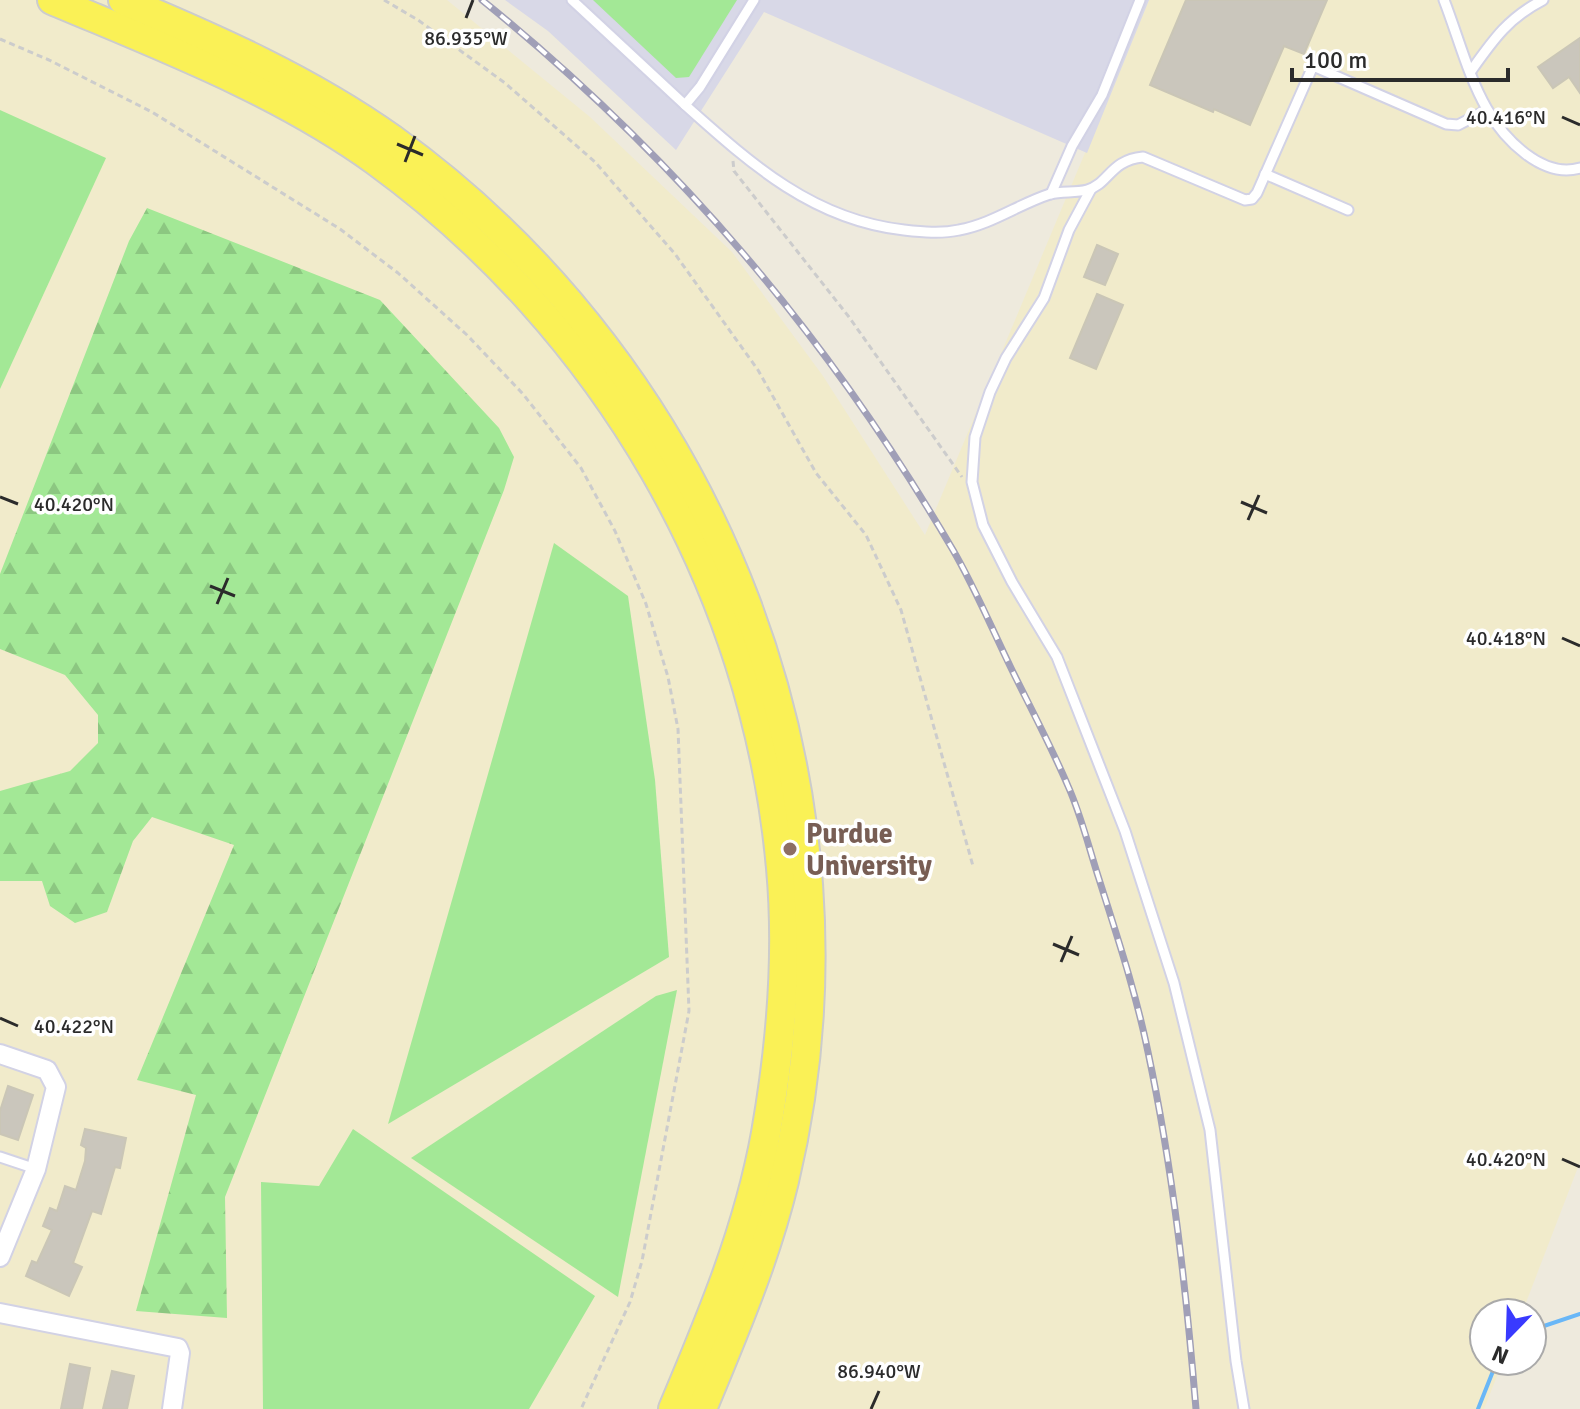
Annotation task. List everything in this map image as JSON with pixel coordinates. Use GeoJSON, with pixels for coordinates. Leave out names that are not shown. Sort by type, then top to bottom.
{"type":"FeatureCollection","features":[{"type":"Feature","properties":{"kind":"main road"},"geometry":{"type":"LineString","coordinates":[[52,0],[202,63],[270,96],[374,160],[437,208],[498,265],[553,324],[600,384],[655,470],[709,579],[758,728],[772,802],[781,870],[783,936],[779,1041],[766,1134],[748,1210],[721,1295],[673,1409]]}},
{"type":"Feature","properties":{"kind":"main road"},"geometry":{"type":"LineString","coordinates":[[123,0],[226,45],[336,102],[453,187],[517,245],[572,305],[622,369],[664,432],[705,506],[736,576],[764,651],[785,730],[798,801],[810,936],[806,1047],[792,1142],[762,1258],[702,1409]]}},
{"type":"Feature","properties":{"kind":"street"},"geometry":{"type":"LineString","coordinates":[[0,1054],[47,1070],[53,1076],[56,1087],[36,1169],[0,1257]]}},
{"type":"Feature","properties":{"kind":"street"},"geometry":{"type":"LineString","coordinates":[[0,1313],[178,1348],[180,1353],[172,1409]]}},
{"type":"Feature","properties":{"kind":"lane"},"geometry":{"type":"LineString","coordinates":[[572,0],[736,150],[797,194],[829,212],[887,228],[925,232],[959,231],[990,222],[1051,194],[1091,189]]}},
{"type":"Feature","properties":{"kind":"lane"},"geometry":{"type":"LineString","coordinates":[[685,105],[700,87],[754,0]]}},
{"type":"Feature","properties":{"kind":"lane"},"geometry":{"type":"LineString","coordinates":[[1051,194],[1072,146],[1102,95],[1140,0]]}},
{"type":"Feature","properties":{"kind":"lane"},"geometry":{"type":"LineString","coordinates":[[1444,0],[1487,110],[1517,149],[1548,167],[1580,168]]}},
{"type":"Feature","properties":{"kind":"lane"},"geometry":{"type":"LineString","coordinates":[[1471,71],[1505,25],[1520,11],[1543,0]]}},
{"type":"Feature","properties":{"kind":"lane"},"geometry":{"type":"LineString","coordinates":[[1244,1409],[1210,1130],[1174,983],[1125,831],[1057,657],[1012,582],[983,525],[972,482],[975,437],[990,392],[1006,358],[1044,298],[1069,230],[1091,189],[1117,165],[1128,158],[1143,157],[1245,200],[1252,199],[1313,66],[1446,124],[1458,125],[1487,110]]}},
{"type":"Feature","properties":{"kind":"lane"},"geometry":{"type":"LineString","coordinates":[[1265,174],[1348,210]]}},
{"type":"Feature","properties":{"kind":"lane"},"geometry":{"type":"LineString","coordinates":[[0,1157],[36,1169]]}},
{"type":"Feature","properties":{"kind":"path"},"geometry":{"type":"LineString","coordinates":[[384,0],[418,20],[505,83],[595,162],[675,254],[758,370],[816,473],[866,535],[901,610],[973,866]]}},
{"type":"Feature","properties":{"kind":"path"},"geometry":{"type":"LineString","coordinates":[[0,39],[152,112],[340,229],[398,273],[467,335],[523,394],[581,468],[615,531],[634,575],[668,677],[678,729],[689,1011],[642,1261],[630,1302],[581,1409]]}},
{"type":"Feature","properties":{"kind":"path"},"geometry":{"type":"LineString","coordinates":[[736,150],[731,164],[734,171],[849,317],[962,477],[972,482]]}},
{"type":"Feature","properties":{"kind":"shaded area","name":"Purdue University"},"geometry":{"type":"Polygon","coordinates":[[[0,0],[447,0],[590,117],[732,252],[823,376],[925,535],[1149,0],[1580,0],[1580,1162],[1528,1297],[1468,1297],[1468,1377],[1497,1377],[1484,1409],[0,1409],[0,0]]]}},
{"type":"Feature","properties":{"kind":"shaded area"},"geometry":{"type":"Polygon","coordinates":[[[505,0],[1149,0],[1087,153],[764,12],[676,150],[548,31],[505,0]]]}},
{"type":"Feature","properties":{"kind":"green space"},"geometry":{"type":"Polygon","coordinates":[[[593,0],[737,0],[689,77],[676,78],[593,0]]]}},
{"type":"Feature","properties":{"kind":"green space"},"geometry":{"type":"Polygon","coordinates":[[[0,110],[106,158],[0,389],[0,110]]]}},
{"type":"Feature","properties":{"kind":"green space"},"geometry":{"type":"Polygon","coordinates":[[[147,208],[380,300],[499,428],[514,457],[504,490],[225,1197],[227,1318],[136,1311],[196,1095],[137,1080],[234,845],[152,817],[133,841],[107,912],[75,923],[50,906],[42,881],[0,881],[0,791],[70,771],[98,743],[98,715],[65,675],[0,649],[0,574],[129,241],[147,208]]]}},
{"type":"Feature","properties":{"kind":"green space"},"geometry":{"type":"Polygon","coordinates":[[[554,543],[628,596],[655,780],[669,957],[388,1124],[554,543]]]}},
{"type":"Feature","properties":{"kind":"green space"},"geometry":{"type":"Polygon","coordinates":[[[677,990],[618,1297],[411,1158],[656,996],[677,990]]]}},
{"type":"Feature","properties":{"kind":"green space"},"geometry":{"type":"Polygon","coordinates":[[[353,1129],[595,1296],[529,1409],[263,1409],[261,1182],[319,1186],[353,1129]]]}},
{"type":"Feature","properties":{"kind":"building"},"geometry":{"type":"Polygon","coordinates":[[[1186,0],[1327,0],[1304,54],[1284,46],[1250,125],[1150,85],[1186,0]]]}},
{"type":"Feature","properties":{"kind":"building"},"geometry":{"type":"Polygon","coordinates":[[[1580,38],[1580,93],[1569,77],[1553,88],[1538,67],[1580,38]]]}},
{"type":"Feature","properties":{"kind":"building"},"geometry":{"type":"Polygon","coordinates":[[[1097,245],[1118,254],[1105,285],[1084,277],[1097,245]]]}},
{"type":"Feature","properties":{"kind":"building"},"geometry":{"type":"Polygon","coordinates":[[[1097,294],[1123,305],[1096,369],[1070,358],[1097,294]]]}},
{"type":"Feature","properties":{"kind":"building"},"geometry":{"type":"Polygon","coordinates":[[[8,1086],[33,1095],[18,1140],[0,1134],[0,1111],[8,1086]]]}},
{"type":"Feature","properties":{"kind":"building"},"geometry":{"type":"Polygon","coordinates":[[[85,1129],[126,1138],[120,1168],[115,1167],[101,1214],[92,1211],[73,1263],[82,1267],[69,1296],[26,1276],[32,1261],[37,1263],[52,1230],[43,1226],[50,1208],[57,1211],[65,1186],[76,1190],[85,1161],[86,1148],[81,1145],[85,1129]]]}},
{"type":"Feature","properties":{"kind":"building"},"geometry":{"type":"Polygon","coordinates":[[[70,1364],[90,1368],[82,1409],[61,1409],[70,1364]]]}},
{"type":"Feature","properties":{"kind":"building"},"geometry":{"type":"Polygon","coordinates":[[[112,1371],[134,1376],[127,1409],[103,1409],[112,1371]]]}},
{"type":"Feature","properties":{"kind":"waterway"},"geometry":{"type":"LineString","coordinates":[[1548,1325],[1580,1314]]}},
{"type":"Feature","properties":{"kind":"waterway"},"geometry":{"type":"LineString","coordinates":[[1478,1409],[1491,1377]]}},
{"type":"Feature","properties":{"kind":"railway"},"geometry":{"type":"LineString","coordinates":[[482,0],[620,122],[743,253],[854,395],[905,471],[969,579],[1073,797],[1132,986],[1157,1096],[1172,1185],[1196,1409]]}},
{"type":"Feature","properties":{"kind":"place","name":"Purdue University"},"geometry":{"type":"Point","coordinates":[790,849]}}]}
